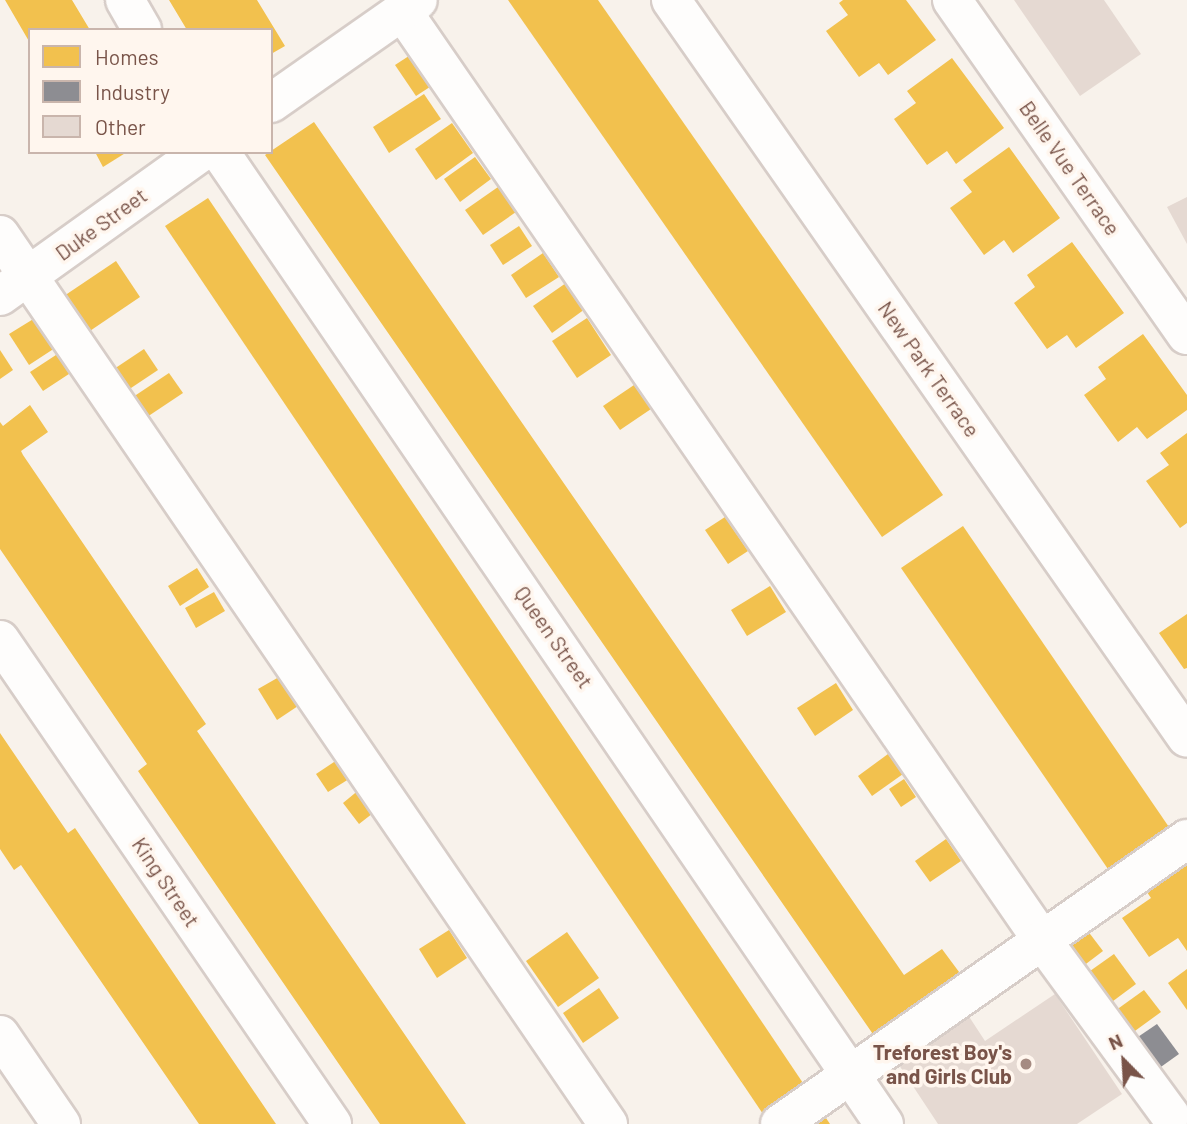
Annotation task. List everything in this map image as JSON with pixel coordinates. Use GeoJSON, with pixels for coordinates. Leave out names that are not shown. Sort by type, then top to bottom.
{"type":"FeatureCollection","features":[{"type":"Feature","properties":{"kind":"street"},"geometry":{"type":"LineString","coordinates":[[125,0],[141,28]]}},
{"type":"Feature","properties":{"kind":"street","name":"New Park Terrace"},"geometry":{"type":"LineString","coordinates":[[671,0],[1187,738]]}},
{"type":"Feature","properties":{"kind":"street","name":"Belle Vue Terrace"},"geometry":{"type":"LineString","coordinates":[[952,0],[1187,335]]}},
{"type":"Feature","properties":{"kind":"street"},"geometry":{"type":"LineString","coordinates":[[273,102],[410,6],[1042,940],[1171,1114]]}},
{"type":"Feature","properties":{"kind":"street","name":"Duke Street"},"geometry":{"type":"LineString","coordinates":[[13,287],[198,154]]}},
{"type":"Feature","properties":{"kind":"street","name":"Queen Street"},"geometry":{"type":"LineString","coordinates":[[221,154],[633,751],[884,1124]]}},
{"type":"Feature","properties":{"kind":"street"},"geometry":{"type":"LineString","coordinates":[[0,236],[13,287],[607,1124]]}},
{"type":"Feature","properties":{"kind":"street","name":"King Street"},"geometry":{"type":"LineString","coordinates":[[0,640],[332,1124]]}},
{"type":"Feature","properties":{"kind":"street"},"geometry":{"type":"LineString","coordinates":[[780,1124],[1187,839]]}},
{"type":"Feature","properties":{"kind":"street"},"geometry":{"type":"LineString","coordinates":[[0,1035],[61,1124]]}},
{"type":"Feature","properties":{"kind":"building: Homes"},"geometry":{"type":"Polygon","coordinates":[[[5,0],[72,0],[89,28],[28,28],[28,40],[5,0]]]}},
{"type":"Feature","properties":{"kind":"building: Homes"},"geometry":{"type":"Polygon","coordinates":[[[169,0],[257,0],[285,46],[273,53],[273,28],[186,28],[169,0]]]}},
{"type":"Feature","properties":{"kind":"building: Homes"},"geometry":{"type":"Polygon","coordinates":[[[508,0],[598,0],[943,495],[882,537],[508,0]]]}},
{"type":"Feature","properties":{"kind":"building: Homes"},"geometry":{"type":"Polygon","coordinates":[[[843,0],[906,0],[936,40],[888,75],[879,63],[859,77],[826,31],[848,15],[839,3],[843,0]]]}},
{"type":"Feature","properties":{"kind":"building: Homes"},"geometry":{"type":"Polygon","coordinates":[[[415,52],[436,83],[416,96],[395,65],[415,52]]]}},
{"type":"Feature","properties":{"kind":"building: Homes"},"geometry":{"type":"Polygon","coordinates":[[[952,58],[1004,128],[956,164],[947,151],[927,165],[894,119],[916,103],[907,91],[952,58]]]}},
{"type":"Feature","properties":{"kind":"building: Homes"},"geometry":{"type":"Polygon","coordinates":[[[424,94],[441,119],[389,153],[373,127],[424,94]]]}},
{"type":"Feature","properties":{"kind":"building: Homes"},"geometry":{"type":"Polygon","coordinates":[[[314,122],[904,975],[942,949],[965,980],[877,1040],[265,155],[273,154],[273,150],[314,122]]]}},
{"type":"Feature","properties":{"kind":"building: Homes"},"geometry":{"type":"Polygon","coordinates":[[[452,123],[473,153],[436,180],[415,149],[452,123]]]}},
{"type":"Feature","properties":{"kind":"building: Homes"},"geometry":{"type":"Polygon","coordinates":[[[1009,147],[1060,218],[1013,253],[1004,240],[984,255],[950,208],[972,192],[963,180],[1009,147]]]}},
{"type":"Feature","properties":{"kind":"building: Homes"},"geometry":{"type":"Polygon","coordinates":[[[96,154],[124,154],[103,167],[96,154]]]}},
{"type":"Feature","properties":{"kind":"building: Homes"},"geometry":{"type":"Polygon","coordinates":[[[475,157],[491,179],[460,202],[444,179],[475,157]]]}},
{"type":"Feature","properties":{"kind":"building: Homes"},"geometry":{"type":"Polygon","coordinates":[[[498,187],[516,212],[483,235],[465,210],[498,187]]]}},
{"type":"Feature","properties":{"kind":"building: Homes"},"geometry":{"type":"Polygon","coordinates":[[[208,198],[809,1092],[767,1120],[165,226],[208,198]]]}},
{"type":"Feature","properties":{"kind":"building: Homes"},"geometry":{"type":"Polygon","coordinates":[[[519,226],[532,246],[503,265],[490,245],[519,226]]]}},
{"type":"Feature","properties":{"kind":"building: Homes"},"geometry":{"type":"Polygon","coordinates":[[[1072,242],[1124,313],[1076,348],[1067,335],[1047,349],[1014,303],[1035,287],[1027,275],[1072,242]]]}},
{"type":"Feature","properties":{"kind":"building: Homes"},"geometry":{"type":"Polygon","coordinates":[[[543,253],[559,277],[526,298],[511,275],[543,253]]]}},
{"type":"Feature","properties":{"kind":"building: Homes"},"geometry":{"type":"Polygon","coordinates":[[[116,261],[140,297],[81,337],[58,300],[116,261]]]}},
{"type":"Feature","properties":{"kind":"building: Homes"},"geometry":{"type":"Polygon","coordinates":[[[566,283],[585,309],[552,333],[533,306],[566,283]]]}},
{"type":"Feature","properties":{"kind":"building: Homes"},"geometry":{"type":"Polygon","coordinates":[[[35,318],[55,348],[29,365],[9,334],[35,318]]]}},
{"type":"Feature","properties":{"kind":"building: Homes"},"geometry":{"type":"Polygon","coordinates":[[[587,318],[611,355],[577,378],[552,341],[587,318]]]}},
{"type":"Feature","properties":{"kind":"building: Homes"},"geometry":{"type":"Polygon","coordinates":[[[1143,334],[1187,395],[1187,410],[1147,439],[1137,427],[1118,442],[1084,395],[1106,379],[1098,367],[1143,334]]]}},
{"type":"Feature","properties":{"kind":"building: Homes"},"geometry":{"type":"Polygon","coordinates":[[[144,349],[158,370],[128,390],[114,369],[144,349]]]}},
{"type":"Feature","properties":{"kind":"building: Homes"},"geometry":{"type":"Polygon","coordinates":[[[0,350],[13,370],[0,379],[0,350]]]}},
{"type":"Feature","properties":{"kind":"building: Homes"},"geometry":{"type":"Polygon","coordinates":[[[59,353],[72,372],[43,391],[30,372],[59,353]]]}},
{"type":"Feature","properties":{"kind":"building: Homes"},"geometry":{"type":"Polygon","coordinates":[[[169,373],[183,393],[147,417],[133,397],[169,373]]]}},
{"type":"Feature","properties":{"kind":"building: Homes"},"geometry":{"type":"Polygon","coordinates":[[[634,385],[651,409],[620,430],[603,406],[634,385]]]}},
{"type":"Feature","properties":{"kind":"building: Homes"},"geometry":{"type":"Polygon","coordinates":[[[30,405],[48,432],[21,451],[23,455],[206,724],[197,731],[466,1124],[380,1124],[138,771],[147,764],[0,549],[0,422],[3,426],[30,405]]]}},
{"type":"Feature","properties":{"kind":"building: Homes"},"geometry":{"type":"Polygon","coordinates":[[[1187,433],[1187,523],[1180,528],[1146,481],[1169,465],[1160,453],[1187,433]]]}},
{"type":"Feature","properties":{"kind":"building: Homes"},"geometry":{"type":"Polygon","coordinates":[[[725,517],[748,551],[728,564],[705,530],[725,517]]]}},
{"type":"Feature","properties":{"kind":"building: Homes"},"geometry":{"type":"Polygon","coordinates":[[[963,526],[1171,830],[1110,872],[901,568],[963,526]]]}},
{"type":"Feature","properties":{"kind":"building: Homes"},"geometry":{"type":"Polygon","coordinates":[[[197,568],[209,587],[180,606],[168,586],[197,568]]]}},
{"type":"Feature","properties":{"kind":"building: Homes"},"geometry":{"type":"Polygon","coordinates":[[[770,586],[786,612],[747,636],[731,610],[770,586]]]}},
{"type":"Feature","properties":{"kind":"building: Homes"},"geometry":{"type":"Polygon","coordinates":[[[214,592],[225,611],[196,628],[185,608],[214,592]]]}},
{"type":"Feature","properties":{"kind":"building: Homes"},"geometry":{"type":"Polygon","coordinates":[[[1187,614],[1187,668],[1184,669],[1159,633],[1187,614]]]}},
{"type":"Feature","properties":{"kind":"building: Homes"},"geometry":{"type":"Polygon","coordinates":[[[279,677],[298,706],[277,720],[258,689],[279,677]]]}},
{"type":"Feature","properties":{"kind":"building: Homes"},"geometry":{"type":"Polygon","coordinates":[[[836,683],[853,710],[815,736],[797,708],[836,683]]]}},
{"type":"Feature","properties":{"kind":"building: Homes"},"geometry":{"type":"Polygon","coordinates":[[[0,733],[68,833],[75,828],[276,1124],[199,1124],[21,865],[14,870],[0,849],[0,733]]]}},
{"type":"Feature","properties":{"kind":"building: Homes"},"geometry":{"type":"Polygon","coordinates":[[[888,754],[903,774],[872,796],[858,776],[888,754]]]}},
{"type":"Feature","properties":{"kind":"building: Homes"},"geometry":{"type":"Polygon","coordinates":[[[337,760],[349,779],[328,792],[316,774],[337,760]]]}},
{"type":"Feature","properties":{"kind":"building: Homes"},"geometry":{"type":"Polygon","coordinates":[[[904,779],[916,797],[901,807],[889,789],[904,779]]]}},
{"type":"Feature","properties":{"kind":"building: Homes"},"geometry":{"type":"Polygon","coordinates":[[[360,789],[377,810],[359,824],[343,803],[360,789]]]}},
{"type":"Feature","properties":{"kind":"building: Homes"},"geometry":{"type":"Polygon","coordinates":[[[946,839],[961,861],[930,882],[915,861],[946,839]]]}},
{"type":"Feature","properties":{"kind":"building: Homes"},"geometry":{"type":"Polygon","coordinates":[[[1187,854],[1187,951],[1178,938],[1149,957],[1122,918],[1151,898],[1142,885],[1187,854]]]}},
{"type":"Feature","properties":{"kind":"building: Homes"},"geometry":{"type":"Polygon","coordinates":[[[1084,926],[1103,951],[1078,970],[1059,944],[1084,926]]]}},
{"type":"Feature","properties":{"kind":"building: Homes"},"geometry":{"type":"Polygon","coordinates":[[[449,930],[467,958],[437,978],[419,949],[449,930]]]}},
{"type":"Feature","properties":{"kind":"building: Homes"},"geometry":{"type":"Polygon","coordinates":[[[567,932],[599,978],[558,1007],[526,961],[567,932]]]}},
{"type":"Feature","properties":{"kind":"building: Homes"},"geometry":{"type":"Polygon","coordinates":[[[1114,954],[1136,984],[1105,1007],[1083,976],[1114,954]]]}},
{"type":"Feature","properties":{"kind":"building: Homes"},"geometry":{"type":"Polygon","coordinates":[[[1187,969],[1187,1010],[1168,983],[1187,969]]]}},
{"type":"Feature","properties":{"kind":"building: Homes"},"geometry":{"type":"Polygon","coordinates":[[[599,988],[619,1018],[583,1043],[563,1013],[599,988]]]}},
{"type":"Feature","properties":{"kind":"building: Homes"},"geometry":{"type":"Polygon","coordinates":[[[1144,990],[1161,1012],[1128,1036],[1112,1013],[1144,990]]]}},
{"type":"Feature","properties":{"kind":"building: Homes"},"geometry":{"type":"Polygon","coordinates":[[[822,1112],[830,1124],[804,1124],[822,1112]]]}},
{"type":"Feature","properties":{"kind":"building: Industry"},"geometry":{"type":"Polygon","coordinates":[[[1157,1024],[1179,1054],[1151,1074],[1129,1043],[1157,1024]]]}},
{"type":"Feature","properties":{"kind":"building: Other"},"geometry":{"type":"Polygon","coordinates":[[[1014,0],[1104,0],[1141,54],[1080,96],[1014,0]]]}},
{"type":"Feature","properties":{"kind":"building: Other"},"geometry":{"type":"Polygon","coordinates":[[[1187,197],[1187,244],[1167,207],[1187,197]]]}},
{"type":"Feature","properties":{"kind":"building: Other","name":"Treforest Boy's and Girls Club"},"geometry":{"type":"Polygon","coordinates":[[[1055,994],[1122,1094],[1077,1124],[938,1124],[897,1062],[968,1015],[985,1041],[1055,994]]]}},
{"type":"Feature","properties":{"kind":"place","name":"Treforest Boy's and Girls Club"},"geometry":{"type":"Point","coordinates":[1026,1064]}}]}
